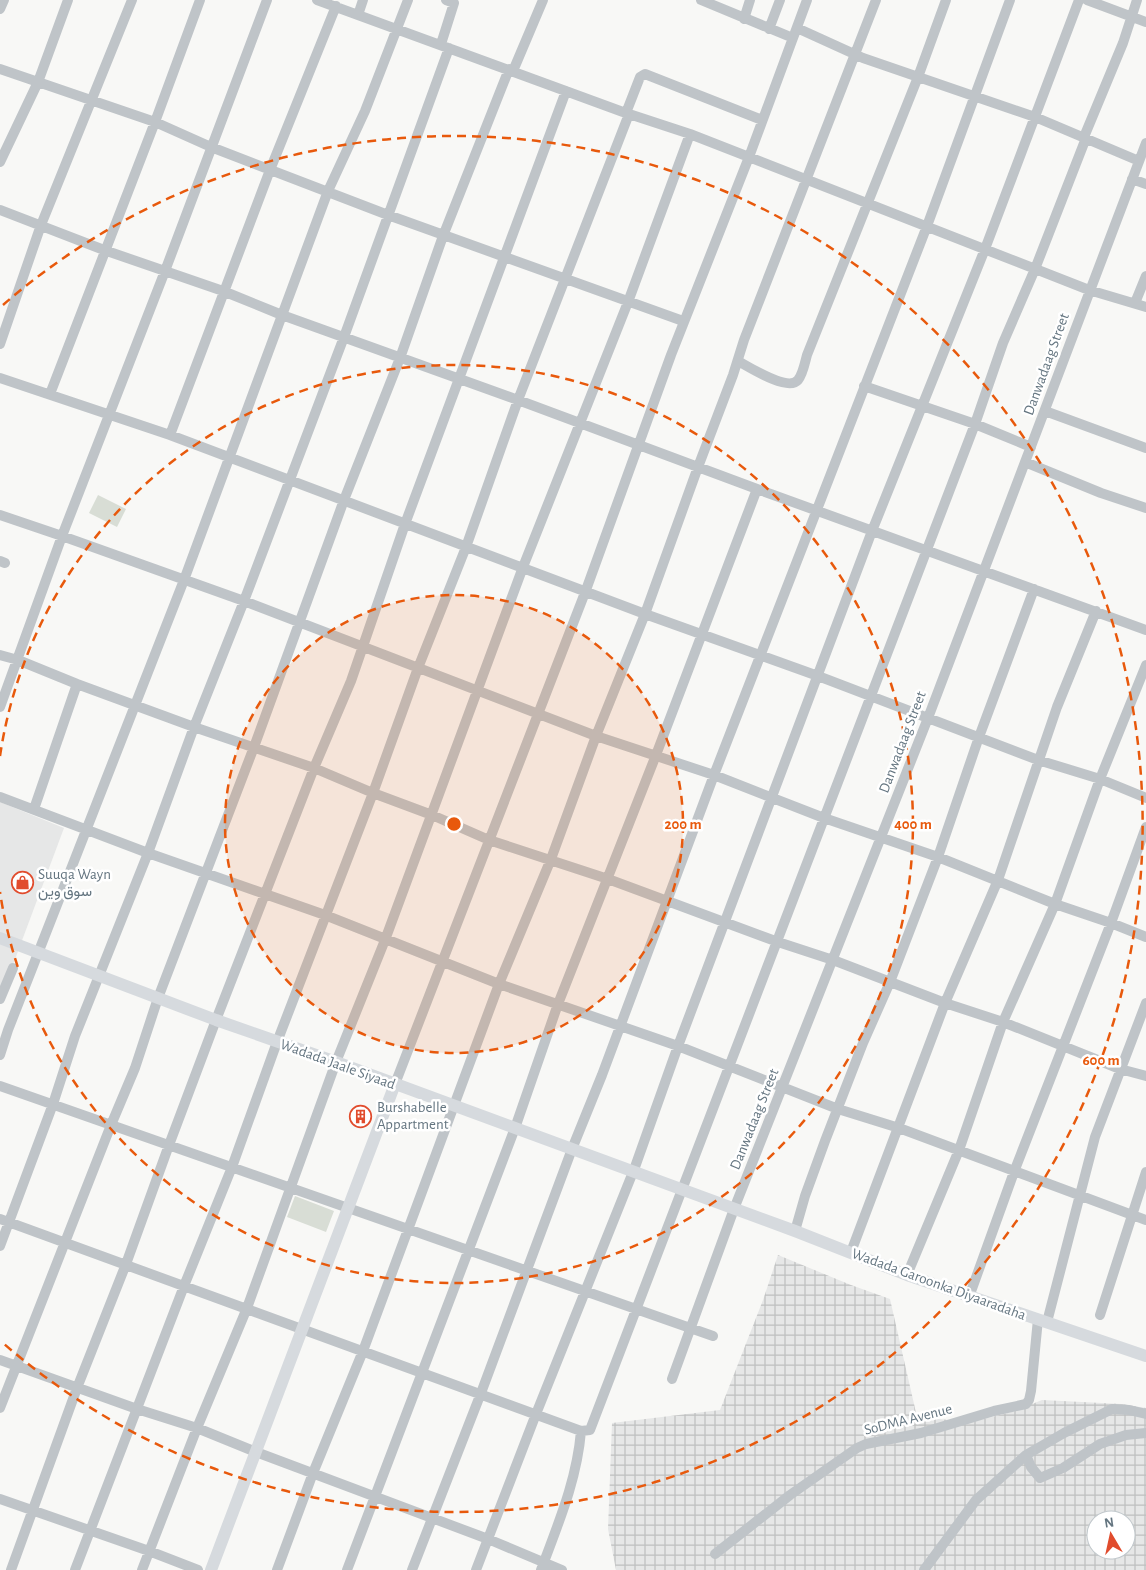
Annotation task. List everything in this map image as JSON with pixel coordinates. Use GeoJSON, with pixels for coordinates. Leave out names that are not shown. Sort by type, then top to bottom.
{"type":"FeatureCollection","features":[{"type":"Feature","properties":{"kind":"main road","name":"Wadada Jaale Siyaad"},"geometry":{"type":"LineString","coordinates":[[0,938],[216,1020],[336,1062],[734,1209]]}},
{"type":"Feature","properties":{"kind":"main road"},"geometry":{"type":"LineString","coordinates":[[211,1570],[394,1084]]}},
{"type":"Feature","properties":{"kind":"main road","name":"Wadada Garoonka Diyaaradaha"},"geometry":{"type":"LineString","coordinates":[[734,1209],[796,1231],[907,1275],[1146,1356]]}},
{"type":"Feature","properties":{"kind":"street"},"geometry":{"type":"LineString","coordinates":[[0,9],[4,0]]}},
{"type":"Feature","properties":{"kind":"street"},"geometry":{"type":"LineString","coordinates":[[0,162],[38,82],[68,0]]}},
{"type":"Feature","properties":{"kind":"street"},"geometry":{"type":"LineString","coordinates":[[0,344],[41,225],[132,0]]}},
{"type":"Feature","properties":{"kind":"street"},"geometry":{"type":"LineString","coordinates":[[50,394],[200,0]]}},
{"type":"Feature","properties":{"kind":"street"},"geometry":{"type":"LineString","coordinates":[[0,707],[62,536],[165,271],[267,0]]}},
{"type":"Feature","properties":{"kind":"street"},"geometry":{"type":"LineString","coordinates":[[317,0],[396,30],[690,134],[1089,290],[1146,307]]}},
{"type":"Feature","properties":{"kind":"street"},"geometry":{"type":"LineString","coordinates":[[358,15],[362,0]]}},
{"type":"Feature","properties":{"kind":"street"},"geometry":{"type":"LineString","coordinates":[[0,1055],[86,828],[184,580],[328,191],[365,111],[408,0]]}},
{"type":"Feature","properties":{"kind":"street"},"geometry":{"type":"LineString","coordinates":[[0,1246],[5,1220],[53,1104],[75,1036],[148,853],[388,215],[445,46],[454,3],[446,0]]}},
{"type":"Feature","properties":{"kind":"street"},"geometry":{"type":"LineString","coordinates":[[0,1408],[111,1125],[136,1068],[158,998],[301,622],[344,500],[400,358],[443,236],[511,70],[543,0]]}},
{"type":"Feature","properties":{"kind":"street"},"geometry":{"type":"LineString","coordinates":[[744,19],[750,0]]}},
{"type":"Feature","properties":{"kind":"street"},"geometry":{"type":"LineString","coordinates":[[769,29],[780,0]]}},
{"type":"Feature","properties":{"kind":"street"},"geometry":{"type":"LineString","coordinates":[[394,1084],[586,590],[683,321],[749,157],[807,0]]}},
{"type":"Feature","properties":{"kind":"street"},"geometry":{"type":"LineString","coordinates":[[277,1570],[313,1473],[363,1350],[499,984],[551,859],[596,736],[645,614],[744,340],[876,0]]}},
{"type":"Feature","properties":{"kind":"street"},"geometry":{"type":"LineString","coordinates":[[738,361],[783,384],[797,382],[918,77],[946,0]]}},
{"type":"Feature","properties":{"kind":"street"},"geometry":{"type":"LineString","coordinates":[[412,1570],[481,1394],[714,775],[927,226],[1010,0]]}},
{"type":"Feature","properties":{"kind":"street"},"geometry":{"type":"LineString","coordinates":[[476,1570],[633,1172],[678,1046],[872,532],[985,249],[1079,0]]}},
{"type":"Feature","properties":{"kind":"street"},"geometry":{"type":"LineString","coordinates":[[1087,0],[1146,22]]}},
{"type":"Feature","properties":{"kind":"street"},"geometry":{"type":"LineString","coordinates":[[5,1220],[581,1431],[590,1430],[975,424],[1003,343],[1035,269],[1137,0]]}},
{"type":"Feature","properties":{"kind":"street"},"geometry":{"type":"LineString","coordinates":[[705,1],[769,29],[795,33],[904,73],[1034,117],[1139,161]]}},
{"type":"Feature","properties":{"kind":"street"},"geometry":{"type":"LineString","coordinates":[[170,435],[223,291],[336,6]]}},
{"type":"Feature","properties":{"kind":"street"},"geometry":{"type":"LineString","coordinates":[[0,69],[155,122],[270,170],[443,236],[683,321]]}},
{"type":"Feature","properties":{"kind":"street"},"geometry":{"type":"LineString","coordinates":[[75,1570],[184,1286],[232,1167],[418,668],[466,547],[518,400],[615,153],[640,76],[645,74],[762,120]]}},
{"type":"Feature","properties":{"kind":"street"},"geometry":{"type":"LineString","coordinates":[[11,1570],[77,1388],[126,1264],[216,1020],[363,648],[405,524],[566,91]]}},
{"type":"Feature","properties":{"kind":"street"},"geometry":{"type":"LineString","coordinates":[[142,1570],[197,1428],[247,1308],[336,1062],[385,940],[523,567],[628,302],[690,134]]}},
{"type":"Feature","properties":{"kind":"street","name":"Danwadaag Street"},"geometry":{"type":"LineString","coordinates":[[672,1379],[734,1209],[928,718],[1146,143]]}},
{"type":"Feature","properties":{"kind":"street"},"geometry":{"type":"LineString","coordinates":[[1132,179],[1146,184]]}},
{"type":"Feature","properties":{"kind":"street"},"geometry":{"type":"LineString","coordinates":[[0,210],[104,250],[223,291],[282,315],[639,444],[872,532],[984,570],[1146,630]]}},
{"type":"Feature","properties":{"kind":"street"},"geometry":{"type":"LineString","coordinates":[[1136,303],[1146,276]]}},
{"type":"Feature","properties":{"kind":"street"},"geometry":{"type":"LineString","coordinates":[[0,378],[170,435],[466,547],[586,590],[645,614],[818,676],[1038,760],[1100,779],[1146,798]]}},
{"type":"Feature","properties":{"kind":"street"},"geometry":{"type":"LineString","coordinates":[[864,386],[975,424],[1031,447]]}},
{"type":"Feature","properties":{"kind":"street"},"geometry":{"type":"LineString","coordinates":[[1044,410],[1146,448]]}},
{"type":"Feature","properties":{"kind":"street"},"geometry":{"type":"LineString","coordinates":[[1025,462],[1101,494],[1146,508]]}},
{"type":"Feature","properties":{"kind":"street"},"geometry":{"type":"LineString","coordinates":[[347,1570],[515,1128],[558,1004],[656,755],[756,489]]}},
{"type":"Feature","properties":{"kind":"street"},"geometry":{"type":"LineString","coordinates":[[0,515],[244,601],[596,736],[714,775],[824,818],[938,857],[1055,904],[1146,937]]}},
{"type":"Feature","properties":{"kind":"street"},"geometry":{"type":"LineString","coordinates":[[796,1231],[818,1159],[863,1043],[890,982],[938,857],[979,737],[1034,589]]}},
{"type":"Feature","properties":{"kind":"street"},"geometry":{"type":"LineString","coordinates":[[851,1252],[945,1003],[998,880],[1057,707],[1096,611]]}},
{"type":"Feature","properties":{"kind":"street"},"geometry":{"type":"LineString","coordinates":[[0,655],[18,660],[194,727],[314,768],[489,840],[608,879],[778,942],[833,960],[945,1003],[1003,1022],[1120,1069],[1146,1076]]}},
{"type":"Feature","properties":{"kind":"street"},"geometry":{"type":"LineString","coordinates":[[907,1275],[959,1150],[1003,1022],[1055,904],[1100,779],[1146,665]]}},
{"type":"Feature","properties":{"kind":"street"},"geometry":{"type":"LineString","coordinates":[[34,809],[77,684]]}},
{"type":"Feature","properties":{"kind":"street"},"geometry":{"type":"LineString","coordinates":[[0,797],[148,853],[325,915],[499,984],[678,1046],[838,1109],[899,1128],[1146,1220]]}},
{"type":"Feature","properties":{"kind":"street"},"geometry":{"type":"LineString","coordinates":[[969,1296],[1014,1172],[1111,923],[1146,827]]}},
{"type":"Feature","properties":{"kind":"street"},"geometry":{"type":"LineString","coordinates":[[0,999],[13,968]]}},
{"type":"Feature","properties":{"kind":"street"},"geometry":{"type":"LineString","coordinates":[[1043,1321],[1081,1195],[1095,1137],[1146,1003]]}},
{"type":"Feature","properties":{"kind":"street"},"geometry":{"type":"LineString","coordinates":[[0,1086],[713,1336]]}},
{"type":"Feature","properties":{"kind":"street"},"geometry":{"type":"LineString","coordinates":[[1100,1315],[1146,1172]]}},
{"type":"Feature","properties":{"kind":"street","name":"SoDMA Avenue"},"geometry":{"type":"LineString","coordinates":[[715,1554],[790,1495],[861,1446],[921,1433],[994,1411],[1026,1404],[1031,1391],[1043,1321]]}},
{"type":"Feature","properties":{"kind":"street"},"geometry":{"type":"LineString","coordinates":[[0,1360],[137,1409],[197,1428],[488,1539],[543,1566],[562,1570]]}},
{"type":"Feature","properties":{"kind":"street"},"geometry":{"type":"LineString","coordinates":[[924,1570],[951,1531],[976,1500],[1026,1455],[1112,1409],[1146,1414]]}},
{"type":"Feature","properties":{"kind":"street"},"geometry":{"type":"LineString","coordinates":[[543,1566],[563,1514],[577,1461],[581,1431]]}},
{"type":"Feature","properties":{"kind":"street"},"geometry":{"type":"LineString","coordinates":[[1026,1455],[1031,1467],[1040,1478],[1064,1468],[1100,1444],[1126,1435],[1146,1434]]}},
{"type":"Feature","properties":{"kind":"street"},"geometry":{"type":"LineString","coordinates":[[0,1499],[198,1570]]}},
{"type":"Feature","properties":{"kind":"shaded area"},"geometry":{"type":"Polygon","coordinates":[[[98,495],[126,509],[117,527],[89,513],[98,495]]]}},
{"type":"Feature","properties":{"kind":"shaded area","name":"Suuqa Wayn سوق وين"},"geometry":{"type":"Polygon","coordinates":[[[0,802],[64,828],[14,962],[0,993],[0,802]]]}},
{"type":"Feature","properties":{"kind":"shaded area"},"geometry":{"type":"Polygon","coordinates":[[[295,1196],[334,1211],[326,1232],[287,1217],[295,1196]]]}},
{"type":"Feature","properties":{"kind":"shaded area"},"geometry":{"type":"Polygon","coordinates":[[[778,1255],[890,1299],[917,1417],[972,1422],[1015,1411],[1042,1400],[1122,1404],[1146,1408],[1146,1570],[616,1570],[608,1529],[612,1423],[720,1410],[763,1300],[778,1255]]]}},
{"type":"Feature","properties":{"kind":"place","name":"Suuqa Wayn سوق وين"},"geometry":{"type":"Point","coordinates":[22,883]}},
{"type":"Feature","properties":{"kind":"place","name":"Burshabelle Appartment"},"geometry":{"type":"Point","coordinates":[361,1116]}}]}
